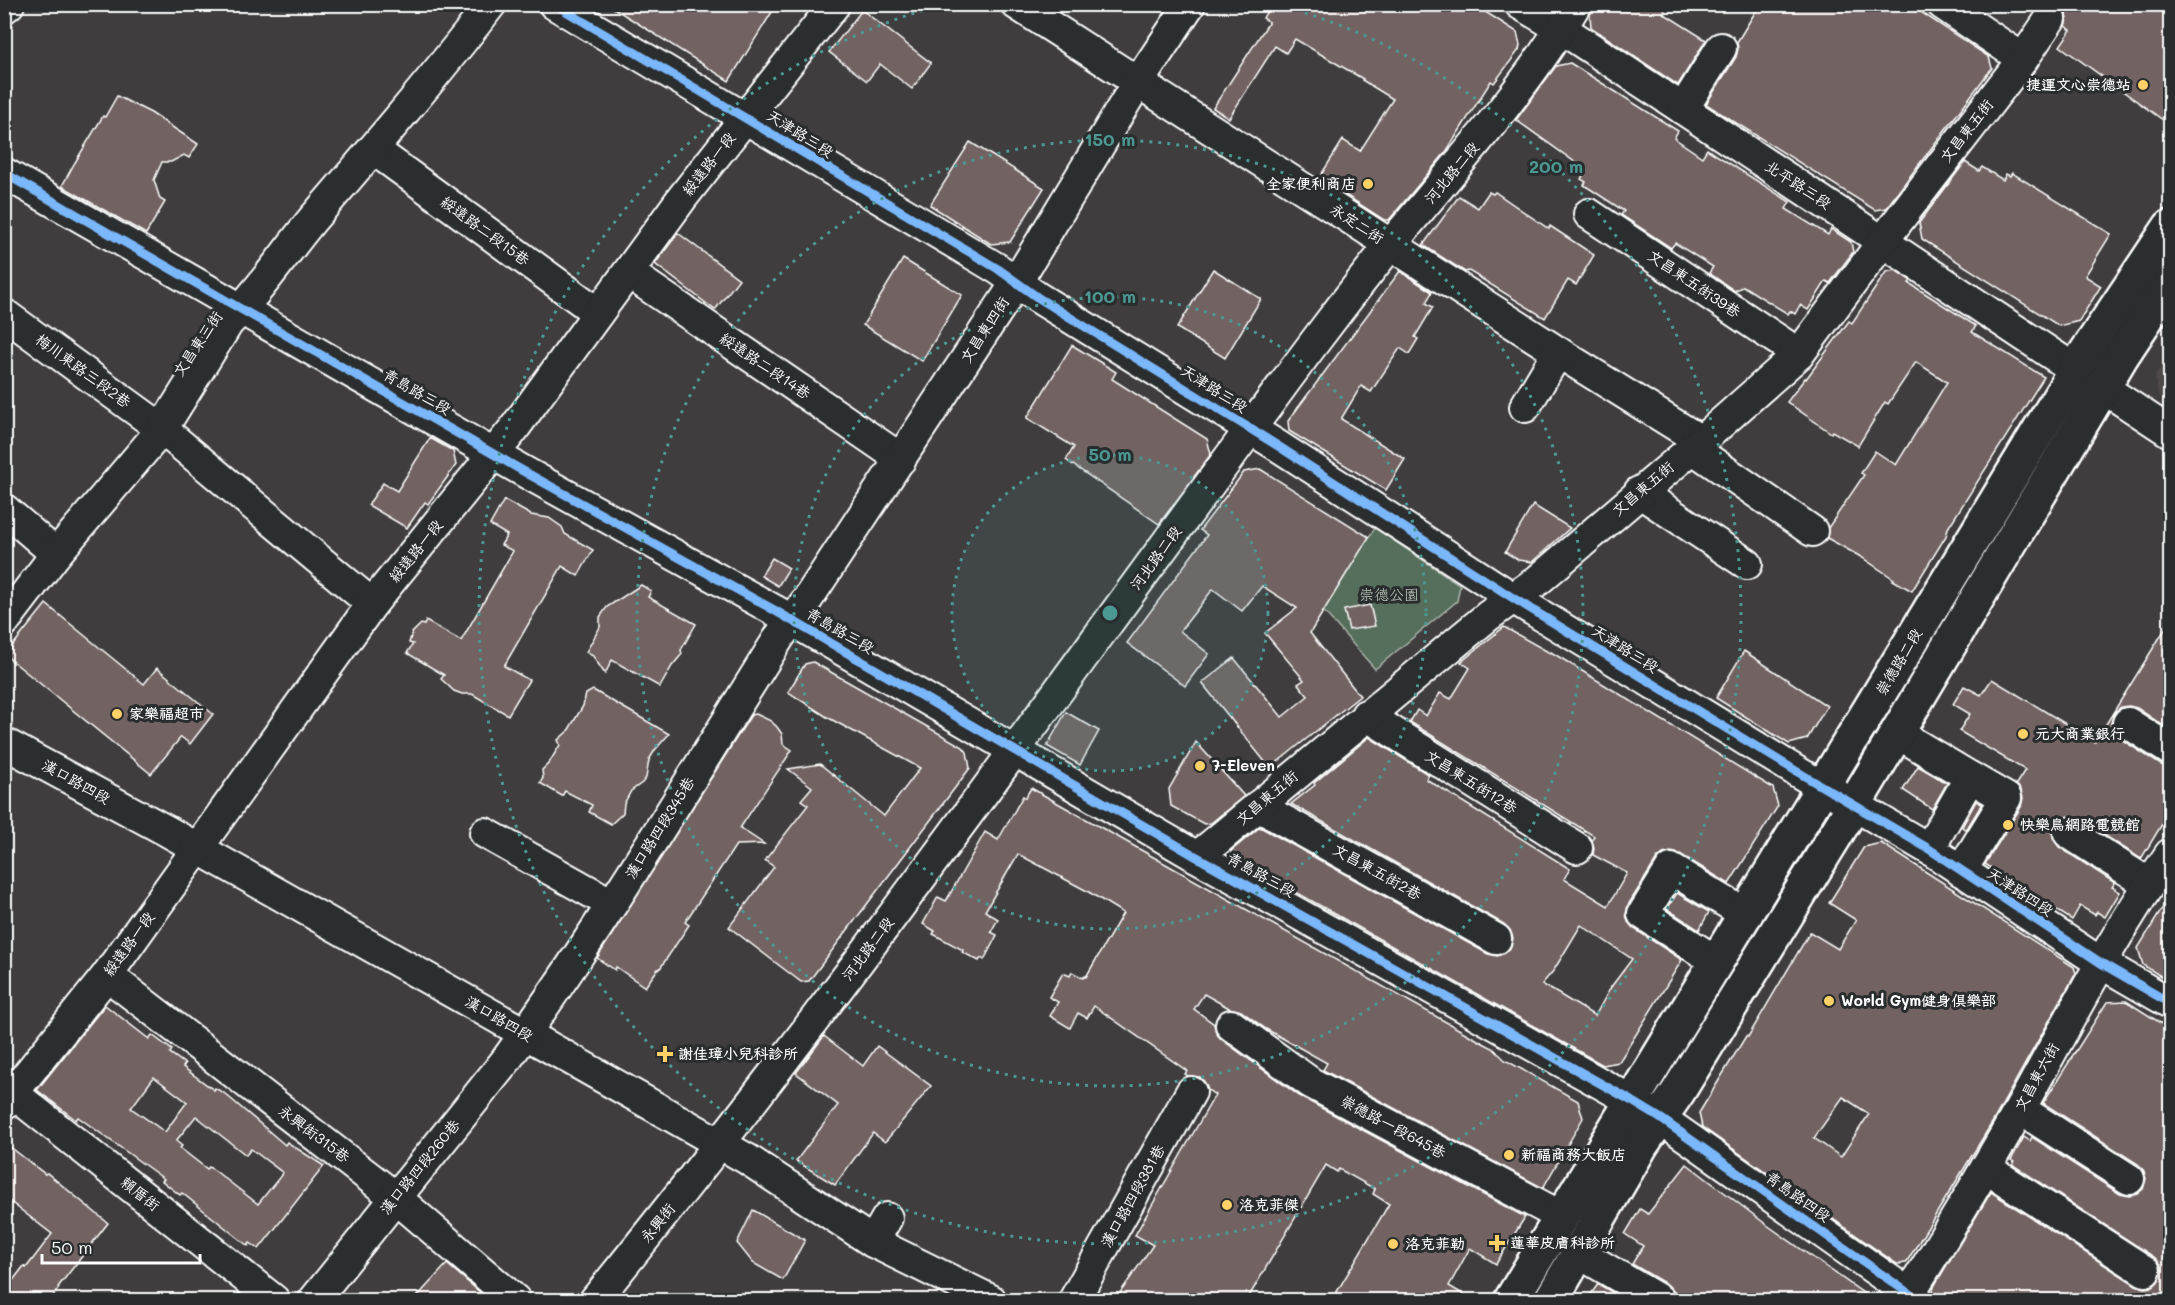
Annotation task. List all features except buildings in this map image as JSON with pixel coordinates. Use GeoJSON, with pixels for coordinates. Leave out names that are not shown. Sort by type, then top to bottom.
{"type":"FeatureCollection","features":[{"type":"Feature","properties":{"kind":"main road","name":"崇德路二段"},"geometry":{"type":"LineString","coordinates":[[1511,1300],[2075,369],[2170,226]]}},
{"type":"Feature","properties":{"kind":"main road"},"geometry":{"type":"LineString","coordinates":[[1551,1300],[1660,1118],[1854,805],[2121,357],[2170,283]]}},
{"type":"Feature","properties":{"kind":"street"},"geometry":{"type":"LineString","coordinates":[[4,8],[9,4]]}},
{"type":"Feature","properties":{"kind":"street","name":"文昌東三街"},"geometry":{"type":"LineString","coordinates":[[4,622],[56,554],[162,429],[228,323],[440,70],[491,4]]}},
{"type":"Feature","properties":{"kind":"street","name":"天津路三段"},"geometry":{"type":"LineString","coordinates":[[554,4],[919,224],[998,269],[1016,283],[1250,429],[1513,598],[1854,805]]}},
{"type":"Feature","properties":{"kind":"street","name":"綏遠路一段"},"geometry":{"type":"LineString","coordinates":[[8,1096],[107,975],[372,604],[549,385],[682,198],[835,4]]}},
{"type":"Feature","properties":{"kind":"street","name":"永定二街"},"geometry":{"type":"LineString","coordinates":[[1016,4],[1558,352],[1696,445],[1812,531]]}},
{"type":"Feature","properties":{"kind":"street","name":"文昌東四街"},"geometry":{"type":"LineString","coordinates":[[792,620],[1016,283],[1138,83],[1190,4]]}},
{"type":"Feature","properties":{"kind":"street","name":"北平路三段"},"geometry":{"type":"LineString","coordinates":[[1520,4],[1569,17],[1683,109],[2170,432]]}},
{"type":"Feature","properties":{"kind":"street"},"geometry":{"type":"LineString","coordinates":[[1942,4],[2023,59]]}},
{"type":"Feature","properties":{"kind":"street","name":"河北路二段"},"geometry":{"type":"LineString","coordinates":[[720,1145],[1016,750],[1250,429],[1390,245],[1480,140],[1569,17]]}},
{"type":"Feature","properties":{"kind":"street","name":"文昌東五街"},"geometry":{"type":"LineString","coordinates":[[1197,857],[1366,715],[1537,581],[1799,354],[2023,59],[2050,19]]}},
{"type":"Feature","properties":{"kind":"street"},"geometry":{"type":"LineString","coordinates":[[1683,109],[1721,48]]}},
{"type":"Feature","properties":{"kind":"street","name":"綏遠路二段15巷"},"geometry":{"type":"LineString","coordinates":[[373,149],[598,313]]}},
{"type":"Feature","properties":{"kind":"street","name":"青島路三段"},"geometry":{"type":"LineString","coordinates":[[4,173],[495,454],[792,620],[1197,857],[1660,1118]]}},
{"type":"Feature","properties":{"kind":"street","name":"文昌東五街39巷"},"geometry":{"type":"LineString","coordinates":[[1589,214],[1799,354]]}},
{"type":"Feature","properties":{"kind":"street","name":"綏遠路二段14巷"},"geometry":{"type":"LineString","coordinates":[[629,273],[900,459]]}},
{"type":"Feature","properties":{"kind":"street","name":"梅川東路三段2巷"},"geometry":{"type":"LineString","coordinates":[[4,314],[162,429],[372,604]]}},
{"type":"Feature","properties":{"kind":"street"},"geometry":{"type":"LineString","coordinates":[[1525,407],[1558,352]]}},
{"type":"Feature","properties":{"kind":"street"},"geometry":{"type":"LineString","coordinates":[[1638,492],[1747,564]]}},
{"type":"Feature","properties":{"kind":"street"},"geometry":{"type":"LineString","coordinates":[[4,509],[56,554]]}},
{"type":"Feature","properties":{"kind":"street","name":"漢口路四段345巷"},"geometry":{"type":"LineString","coordinates":[[525,1034],[612,904],[792,620]]}},
{"type":"Feature","properties":{"kind":"street","name":"文昌東五街12巷"},"geometry":{"type":"LineString","coordinates":[[1366,715],[1577,848]]}},
{"type":"Feature","properties":{"kind":"street"},"geometry":{"type":"LineString","coordinates":[[2128,723],[2170,750]]}},
{"type":"Feature","properties":{"kind":"street"},"geometry":{"type":"LineString","coordinates":[[1897,733],[2006,798],[1961,871]]}},
{"type":"Feature","properties":{"kind":"street","name":"漢口路四段"},"geometry":{"type":"LineString","coordinates":[[4,743],[720,1145],[880,1230],[991,1300]]}},
{"type":"Feature","properties":{"kind":"street"},"geometry":{"type":"LineString","coordinates":[[1929,849],[1970,777]]}},
{"type":"Feature","properties":{"kind":"street","name":"天津路四段"},"geometry":{"type":"LineString","coordinates":[[1854,805],[1929,849],[2101,963],[2170,1003]]}},
{"type":"Feature","properties":{"kind":"street","name":"文昌東五街2巷"},"geometry":{"type":"LineString","coordinates":[[1258,806],[1496,939]]}},
{"type":"Feature","properties":{"kind":"street"},"geometry":{"type":"LineString","coordinates":[[485,833],[612,904]]}},
{"type":"Feature","properties":{"kind":"street"},"geometry":{"type":"LineString","coordinates":[[2069,833],[2149,884]]}},
{"type":"Feature","properties":{"kind":"street","name":"文昌東六街"},"geometry":{"type":"LineString","coordinates":[[1911,1298],[2101,963],[2170,854]]}},
{"type":"Feature","properties":{"kind":"street"},"geometry":{"type":"LineString","coordinates":[[1717,962],[1643,914],[1671,869],[1746,915]]}},
{"type":"Feature","properties":{"kind":"street","name":"永興街315巷"},"geometry":{"type":"LineString","coordinates":[[107,975],[395,1197],[515,1300]]}},
{"type":"Feature","properties":{"kind":"street","name":"崇德路一段645巷"},"geometry":{"type":"LineString","coordinates":[[1231,1025],[1311,1083],[1562,1217]]}},
{"type":"Feature","properties":{"kind":"street","name":"漢口路四段260巷"},"geometry":{"type":"LineString","coordinates":[[314,1300],[525,1034]]}},
{"type":"Feature","properties":{"kind":"street","name":"漢口路四段381巷"},"geometry":{"type":"LineString","coordinates":[[1074,1300],[1191,1092]]}},
{"type":"Feature","properties":{"kind":"street","name":"賴厝街"},"geometry":{"type":"LineString","coordinates":[[8,1096],[274,1300]]}},
{"type":"Feature","properties":{"kind":"street"},"geometry":{"type":"LineString","coordinates":[[2020,1109],[2129,1179]]}},
{"type":"Feature","properties":{"kind":"street","name":"青島路四段"},"geometry":{"type":"LineString","coordinates":[[1660,1118],[1911,1298]]}},
{"type":"Feature","properties":{"kind":"street","name":"永興街"},"geometry":{"type":"LineString","coordinates":[[595,1300],[720,1145]]}},
{"type":"Feature","properties":{"kind":"street"},"geometry":{"type":"LineString","coordinates":[[1986,1168],[2145,1271]]}},
{"type":"Feature","properties":{"kind":"street"},"geometry":{"type":"LineString","coordinates":[[1579,1253],[1659,1300]]}},
{"type":"Feature","properties":{"kind":"shaded area"},"geometry":{"type":"Polygon","coordinates":[[[2170,352],[2170,403],[2158,395],[2155,376],[2170,352]]]}},
{"type":"Feature","properties":{"kind":"green space","name":"崇德公園"},"geometry":{"type":"Polygon","coordinates":[[[1375,528],[1460,585],[1457,601],[1375,669],[1320,607],[1375,528]]]}},
{"type":"Feature","properties":{"kind":"cycle path"},"geometry":{"type":"LineString","coordinates":[[554,4],[998,269],[1037,297],[1278,446],[1513,598],[1796,771],[1929,849],[2101,963],[2170,1003]]}},
{"type":"Feature","properties":{"kind":"cycle path"},"geometry":{"type":"LineString","coordinates":[[4,173],[523,471],[774,610],[1197,857],[1632,1101],[1660,1118],[1918,1300]]}},
{"type":"Feature","properties":{"kind":"place","name":"捷運文心崇德站"},"geometry":{"type":"Point","coordinates":[2143,85]}},
{"type":"Feature","properties":{"kind":"place","name":"全家便利商店"},"geometry":{"type":"Point","coordinates":[1368,184]}},
{"type":"Feature","properties":{"kind":"place","name":"家樂福超市"},"geometry":{"type":"Point","coordinates":[117,714]}},
{"type":"Feature","properties":{"kind":"place","name":"元大商業銀行"},"geometry":{"type":"Point","coordinates":[2023,734]}},
{"type":"Feature","properties":{"kind":"place","name":"7-Eleven"},"geometry":{"type":"Point","coordinates":[1200,766]}},
{"type":"Feature","properties":{"kind":"place","name":"快樂鳥網路電競館"},"geometry":{"type":"Point","coordinates":[2008,825]}},
{"type":"Feature","properties":{"kind":"place","name":"World Gym健身俱樂部"},"geometry":{"type":"Point","coordinates":[1829,1001]}},
{"type":"Feature","properties":{"kind":"place","name":"謝佳璋小兒科診所"},"geometry":{"type":"Point","coordinates":[665,1054]}},
{"type":"Feature","properties":{"kind":"place","name":"新福商務大飯店"},"geometry":{"type":"Point","coordinates":[1509,1155]}},
{"type":"Feature","properties":{"kind":"place","name":"洛克菲傑"},"geometry":{"type":"Point","coordinates":[1227,1205]}},
{"type":"Feature","properties":{"kind":"place","name":"蓮華皮膚科診所"},"geometry":{"type":"Point","coordinates":[1497,1243]}},
{"type":"Feature","properties":{"kind":"place","name":"洛克菲勒"},"geometry":{"type":"Point","coordinates":[1393,1244]}}]}
